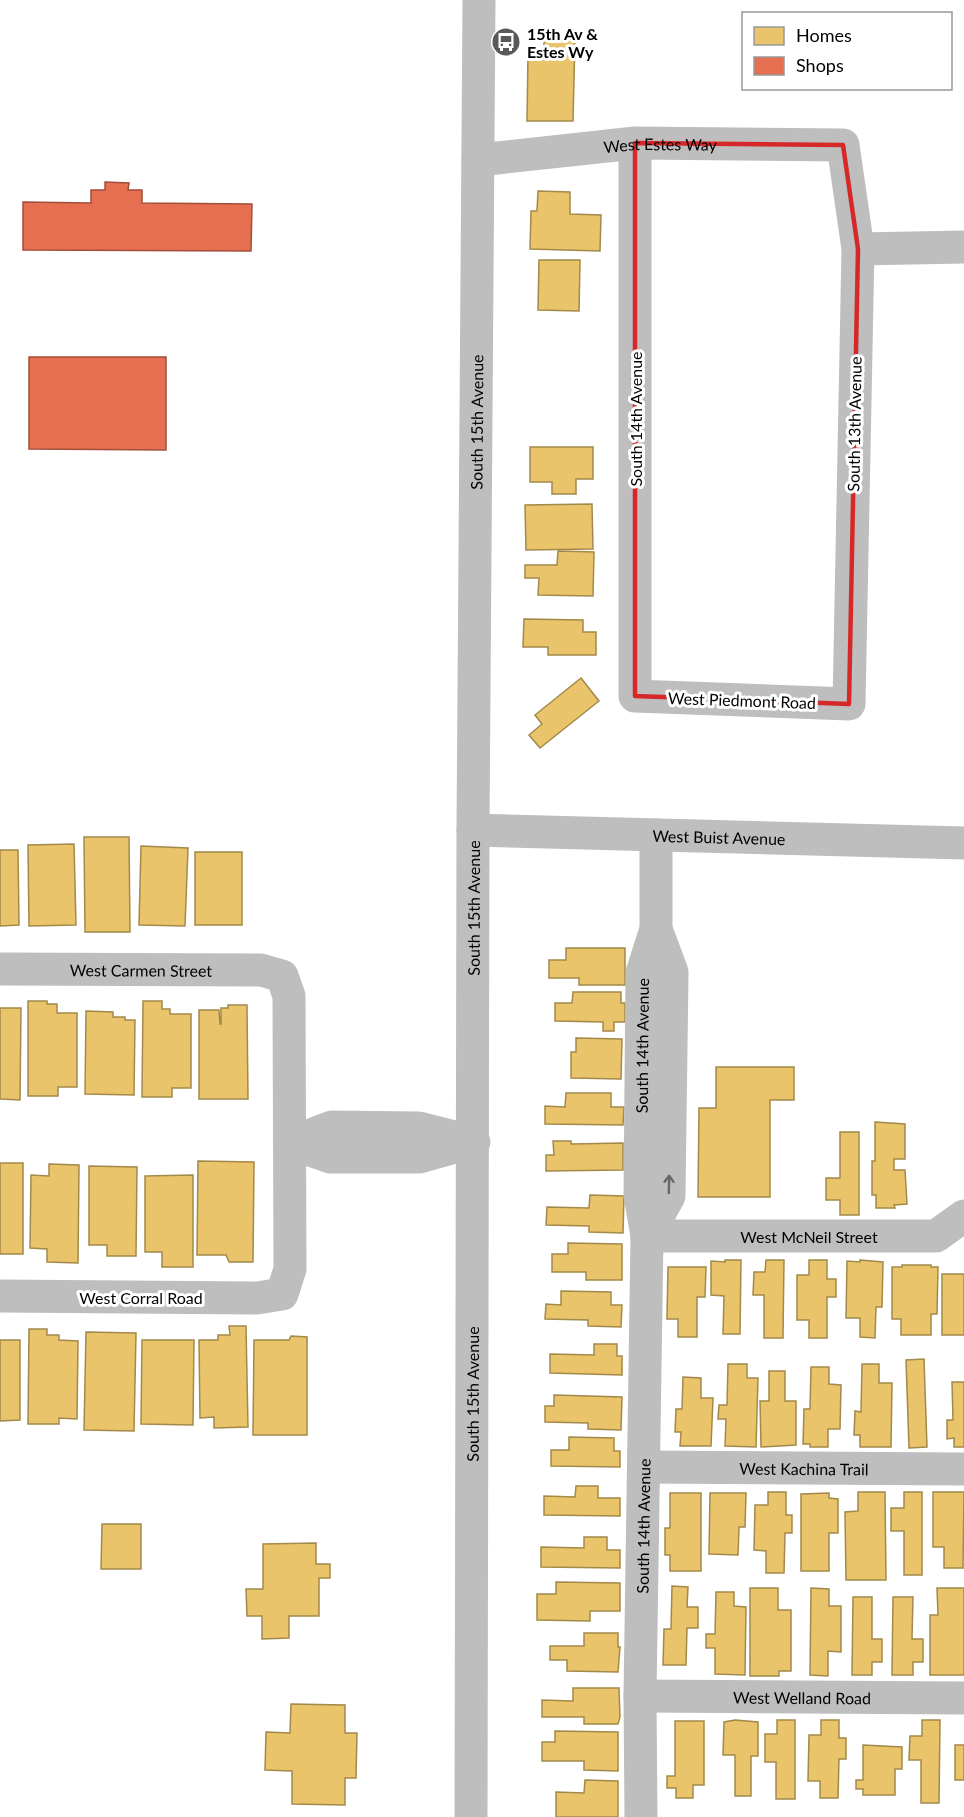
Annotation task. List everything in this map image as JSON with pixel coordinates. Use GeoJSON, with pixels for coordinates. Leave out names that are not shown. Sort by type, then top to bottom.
{"type":"FeatureCollection","features":[{"type":"Feature","properties":{"kind":"street","name":"South 15th Avenue"},"geometry":{"type":"LineString","coordinates":[[471,1817],[473,830],[479,0]]}},
{"type":"Feature","properties":{"kind":"street","name":"West Estes Way"},"geometry":{"type":"LineString","coordinates":[[478,160],[635,142],[843,145]]}},
{"type":"Feature","properties":{"kind":"street","name":"South 14th Avenue"},"geometry":{"type":"LineString","coordinates":[[635,142],[635,696]]}},
{"type":"Feature","properties":{"kind":"street","name":"South 13th Avenue"},"geometry":{"type":"LineString","coordinates":[[843,145],[858,249],[849,704]]}},
{"type":"Feature","properties":{"kind":"street"},"geometry":{"type":"LineString","coordinates":[[858,249],[964,247]]}},
{"type":"Feature","properties":{"kind":"street","name":"West Piedmont Road"},"geometry":{"type":"LineString","coordinates":[[635,696],[849,704]]}},
{"type":"Feature","properties":{"kind":"street","name":"West Buist Avenue"},"geometry":{"type":"LineString","coordinates":[[473,830],[964,843]]}},
{"type":"Feature","properties":{"kind":"street","name":"South 14th Avenue"},"geometry":{"type":"LineString","coordinates":[[641,1817],[640,1696],[646,1236],[640,1195],[657,1007],[642,973],[656,929],[656,835]]}},
{"type":"Feature","properties":{"kind":"street","name":"West Carmen Street"},"geometry":{"type":"LineString","coordinates":[[0,969],[261,970],[282,976],[289,996],[290,1143]]}},
{"type":"Feature","properties":{"kind":"street"},"geometry":{"type":"LineString","coordinates":[[290,1143],[330,1157],[371,1142],[419,1157],[474,1142]]}},
{"type":"Feature","properties":{"kind":"street","name":"West Corral Road"},"geometry":{"type":"LineString","coordinates":[[0,1296],[257,1298],[282,1294],[290,1269],[290,1143]]}},
{"type":"Feature","properties":{"kind":"street","name":"West McNeil Street"},"geometry":{"type":"LineString","coordinates":[[646,1236],[936,1236],[964,1216]]}},
{"type":"Feature","properties":{"kind":"street","name":"West Kachina Trail"},"geometry":{"type":"LineString","coordinates":[[644,1467],[964,1469]]}},
{"type":"Feature","properties":{"kind":"street","name":"West Welland Road"},"geometry":{"type":"LineString","coordinates":[[640,1696],[964,1698]]}},
{"type":"Feature","properties":{"kind":"highlighted area"},"geometry":{"type":"Polygon","coordinates":[[[635,143],[843,145],[858,249],[849,704],[635,696],[635,143]]]}},
{"type":"Feature","properties":{"kind":"building: Homes"},"geometry":{"type":"Polygon","coordinates":[[[544,37],[575,37],[573,121],[527,121],[528,53],[544,53],[544,37]]]}},
{"type":"Feature","properties":{"kind":"building: Homes"},"geometry":{"type":"Polygon","coordinates":[[[538,191],[570,192],[570,214],[601,215],[600,251],[530,249],[531,211],[537,211],[538,191]]]}},
{"type":"Feature","properties":{"kind":"building: Homes"},"geometry":{"type":"Polygon","coordinates":[[[539,260],[580,260],[579,311],[538,310],[539,260]]]}},
{"type":"Feature","properties":{"kind":"building: Homes"},"geometry":{"type":"Polygon","coordinates":[[[530,447],[593,447],[593,479],[576,479],[576,494],[552,494],[552,482],[530,482],[530,447]]]}},
{"type":"Feature","properties":{"kind":"building: Homes"},"geometry":{"type":"Polygon","coordinates":[[[592,504],[593,549],[526,550],[525,505],[592,504]]]}},
{"type":"Feature","properties":{"kind":"building: Homes"},"geometry":{"type":"Polygon","coordinates":[[[558,551],[594,552],[593,596],[538,595],[539,578],[525,578],[525,565],[557,565],[558,551]]]}},
{"type":"Feature","properties":{"kind":"building: Homes"},"geometry":{"type":"Polygon","coordinates":[[[524,619],[583,620],[583,632],[596,632],[596,655],[548,655],[548,647],[523,647],[524,619]]]}},
{"type":"Feature","properties":{"kind":"building: Homes"},"geometry":{"type":"Polygon","coordinates":[[[581,678],[599,701],[540,748],[529,735],[542,724],[535,715],[581,678]]]}},
{"type":"Feature","properties":{"kind":"building: Homes"},"geometry":{"type":"Polygon","coordinates":[[[84,837],[129,837],[130,932],[85,932],[84,837]]]}},
{"type":"Feature","properties":{"kind":"building: Homes"},"geometry":{"type":"Polygon","coordinates":[[[74,844],[76,925],[29,926],[28,845],[74,844]]]}},
{"type":"Feature","properties":{"kind":"building: Homes"},"geometry":{"type":"Polygon","coordinates":[[[141,846],[188,848],[185,926],[139,925],[141,846]]]}},
{"type":"Feature","properties":{"kind":"building: Homes"},"geometry":{"type":"Polygon","coordinates":[[[0,850],[18,850],[19,925],[0,926],[0,850]]]}},
{"type":"Feature","properties":{"kind":"building: Homes"},"geometry":{"type":"Polygon","coordinates":[[[195,852],[242,852],[242,925],[195,925],[195,852]]]}},
{"type":"Feature","properties":{"kind":"building: Homes"},"geometry":{"type":"Polygon","coordinates":[[[566,948],[625,948],[625,985],[579,985],[579,978],[549,978],[549,960],[566,960],[566,948]]]}},
{"type":"Feature","properties":{"kind":"building: Homes"},"geometry":{"type":"Polygon","coordinates":[[[573,992],[621,992],[621,1003],[625,1003],[625,1022],[614,1022],[614,1031],[603,1031],[603,1022],[555,1021],[555,1003],[572,1003],[573,992]]]}},
{"type":"Feature","properties":{"kind":"building: Homes"},"geometry":{"type":"Polygon","coordinates":[[[28,1001],[47,1001],[47,1004],[57,1004],[57,1013],[77,1013],[77,1087],[58,1087],[58,1096],[28,1096],[28,1001]]]}},
{"type":"Feature","properties":{"kind":"building: Homes"},"geometry":{"type":"Polygon","coordinates":[[[143,1001],[162,1001],[162,1009],[170,1009],[170,1014],[191,1014],[191,1088],[172,1088],[172,1097],[142,1097],[143,1001]]]}},
{"type":"Feature","properties":{"kind":"building: Homes"},"geometry":{"type":"Polygon","coordinates":[[[228,1005],[247,1005],[248,1099],[199,1099],[199,1010],[219,1010],[221,1024],[221,1008],[228,1008],[228,1005]]]}},
{"type":"Feature","properties":{"kind":"building: Homes"},"geometry":{"type":"Polygon","coordinates":[[[0,1008],[21,1008],[20,1100],[0,1099],[0,1008]]]}},
{"type":"Feature","properties":{"kind":"building: Homes"},"geometry":{"type":"Polygon","coordinates":[[[86,1011],[113,1012],[113,1017],[135,1020],[134,1095],[85,1094],[86,1011]]]}},
{"type":"Feature","properties":{"kind":"building: Homes"},"geometry":{"type":"Polygon","coordinates":[[[576,1038],[622,1039],[621,1079],[571,1078],[571,1052],[576,1052],[576,1038]]]}},
{"type":"Feature","properties":{"kind":"building: Homes"},"geometry":{"type":"Polygon","coordinates":[[[716,1067],[794,1067],[794,1100],[770,1100],[770,1197],[698,1197],[699,1108],[716,1108],[716,1067]]]}},
{"type":"Feature","properties":{"kind":"building: Homes"},"geometry":{"type":"Polygon","coordinates":[[[566,1093],[611,1093],[611,1107],[624,1107],[623,1125],[545,1124],[545,1106],[565,1107],[566,1093]]]}},
{"type":"Feature","properties":{"kind":"building: Homes"},"geometry":{"type":"Polygon","coordinates":[[[875,1122],[905,1124],[905,1159],[894,1159],[894,1170],[905,1170],[907,1204],[894,1205],[895,1208],[876,1208],[876,1195],[872,1195],[875,1122]]]}},
{"type":"Feature","properties":{"kind":"building: Homes"},"geometry":{"type":"Polygon","coordinates":[[[840,1132],[859,1132],[859,1215],[840,1215],[840,1200],[826,1200],[826,1178],[840,1178],[840,1132]]]}},
{"type":"Feature","properties":{"kind":"building: Homes"},"geometry":{"type":"Polygon","coordinates":[[[553,1141],[571,1141],[571,1144],[623,1143],[623,1170],[546,1171],[546,1155],[554,1155],[553,1141]]]}},
{"type":"Feature","properties":{"kind":"building: Homes"},"geometry":{"type":"Polygon","coordinates":[[[198,1161],[254,1162],[253,1262],[229,1262],[226,1255],[197,1255],[198,1161]]]}},
{"type":"Feature","properties":{"kind":"building: Homes"},"geometry":{"type":"Polygon","coordinates":[[[0,1163],[23,1163],[23,1254],[0,1254],[0,1163]]]}},
{"type":"Feature","properties":{"kind":"building: Homes"},"geometry":{"type":"Polygon","coordinates":[[[49,1164],[79,1165],[78,1263],[47,1262],[47,1249],[30,1248],[31,1175],[49,1176],[49,1164]]]}},
{"type":"Feature","properties":{"kind":"building: Homes"},"geometry":{"type":"Polygon","coordinates":[[[89,1166],[137,1167],[136,1256],[107,1256],[107,1245],[89,1245],[89,1166]]]}},
{"type":"Feature","properties":{"kind":"building: Homes"},"geometry":{"type":"Polygon","coordinates":[[[193,1175],[193,1267],[162,1267],[162,1252],[145,1252],[145,1176],[193,1175]]]}},
{"type":"Feature","properties":{"kind":"building: Homes"},"geometry":{"type":"Polygon","coordinates":[[[590,1195],[624,1196],[623,1233],[589,1232],[589,1226],[546,1225],[547,1207],[589,1208],[590,1195]]]}},
{"type":"Feature","properties":{"kind":"building: Homes"},"geometry":{"type":"Polygon","coordinates":[[[568,1243],[622,1244],[622,1280],[586,1280],[586,1272],[552,1272],[552,1254],[568,1254],[568,1243]]]}},
{"type":"Feature","properties":{"kind":"building: Homes"},"geometry":{"type":"Polygon","coordinates":[[[725,1260],[741,1260],[740,1334],[723,1334],[724,1296],[711,1295],[711,1261],[725,1262],[725,1260]]]}},
{"type":"Feature","properties":{"kind":"building: Homes"},"geometry":{"type":"Polygon","coordinates":[[[766,1260],[784,1260],[783,1338],[764,1338],[764,1295],[753,1295],[754,1272],[765,1272],[766,1260]]]}},
{"type":"Feature","properties":{"kind":"building: Homes"},"geometry":{"type":"Polygon","coordinates":[[[809,1260],[827,1260],[827,1279],[836,1279],[836,1297],[827,1297],[827,1338],[809,1338],[809,1320],[797,1320],[797,1275],[809,1275],[809,1260]]]}},
{"type":"Feature","properties":{"kind":"building: Homes"},"geometry":{"type":"Polygon","coordinates":[[[860,1260],[883,1262],[882,1307],[876,1307],[875,1338],[860,1337],[860,1318],[846,1318],[847,1261],[860,1262],[860,1260]]]}},
{"type":"Feature","properties":{"kind":"building: Homes"},"geometry":{"type":"Polygon","coordinates":[[[902,1265],[938,1267],[937,1314],[931,1314],[931,1335],[901,1335],[901,1319],[892,1319],[892,1267],[902,1267],[902,1265]]]}},
{"type":"Feature","properties":{"kind":"building: Homes"},"geometry":{"type":"Polygon","coordinates":[[[668,1267],[706,1267],[705,1297],[697,1297],[697,1337],[678,1337],[678,1319],[667,1319],[668,1267]]]}},
{"type":"Feature","properties":{"kind":"building: Homes"},"geometry":{"type":"Polygon","coordinates":[[[942,1274],[964,1274],[964,1335],[942,1335],[942,1274]]]}},
{"type":"Feature","properties":{"kind":"building: Homes"},"geometry":{"type":"Polygon","coordinates":[[[561,1291],[611,1292],[611,1305],[622,1305],[621,1327],[588,1326],[588,1320],[545,1319],[546,1304],[561,1305],[561,1291]]]}},
{"type":"Feature","properties":{"kind":"building: Homes"},"geometry":{"type":"Polygon","coordinates":[[[229,1326],[246,1326],[248,1427],[214,1428],[214,1417],[200,1418],[199,1340],[218,1340],[218,1335],[230,1335],[229,1326]]]}},
{"type":"Feature","properties":{"kind":"building: Homes"},"geometry":{"type":"Polygon","coordinates":[[[29,1329],[47,1329],[47,1335],[59,1335],[59,1340],[78,1341],[77,1419],[59,1418],[59,1424],[28,1424],[29,1329]]]}},
{"type":"Feature","properties":{"kind":"building: Homes"},"geometry":{"type":"Polygon","coordinates":[[[86,1332],[136,1333],[134,1431],[84,1430],[86,1332]]]}},
{"type":"Feature","properties":{"kind":"building: Homes"},"geometry":{"type":"Polygon","coordinates":[[[291,1336],[307,1337],[307,1435],[253,1435],[254,1340],[289,1340],[291,1336]]]}},
{"type":"Feature","properties":{"kind":"building: Homes"},"geometry":{"type":"Polygon","coordinates":[[[0,1340],[20,1340],[20,1420],[0,1421],[0,1340]]]}},
{"type":"Feature","properties":{"kind":"building: Homes"},"geometry":{"type":"Polygon","coordinates":[[[142,1340],[194,1340],[193,1425],[141,1424],[142,1340]]]}},
{"type":"Feature","properties":{"kind":"building: Homes"},"geometry":{"type":"Polygon","coordinates":[[[594,1344],[617,1344],[617,1356],[622,1356],[622,1375],[550,1373],[550,1354],[594,1355],[594,1344]]]}},
{"type":"Feature","properties":{"kind":"building: Homes"},"geometry":{"type":"Polygon","coordinates":[[[924,1359],[927,1447],[909,1448],[906,1360],[924,1359]]]}},
{"type":"Feature","properties":{"kind":"building: Homes"},"geometry":{"type":"Polygon","coordinates":[[[728,1364],[747,1364],[747,1378],[758,1378],[756,1447],[725,1446],[726,1419],[718,1419],[719,1405],[727,1405],[728,1364]]]}},
{"type":"Feature","properties":{"kind":"building: Homes"},"geometry":{"type":"Polygon","coordinates":[[[862,1364],[879,1364],[879,1383],[892,1383],[891,1447],[860,1447],[860,1435],[854,1435],[855,1411],[861,1412],[862,1364]]]}},
{"type":"Feature","properties":{"kind":"building: Homes"},"geometry":{"type":"Polygon","coordinates":[[[811,1367],[829,1367],[829,1384],[841,1385],[840,1429],[828,1429],[828,1447],[810,1447],[810,1444],[803,1444],[804,1409],[810,1409],[811,1367]]]}},
{"type":"Feature","properties":{"kind":"building: Homes"},"geometry":{"type":"Polygon","coordinates":[[[769,1371],[785,1371],[785,1401],[796,1401],[796,1445],[761,1447],[760,1401],[769,1401],[769,1371]]]}},
{"type":"Feature","properties":{"kind":"building: Homes"},"geometry":{"type":"Polygon","coordinates":[[[683,1377],[701,1378],[701,1398],[713,1398],[711,1446],[680,1446],[681,1432],[675,1432],[676,1409],[682,1409],[683,1377]]]}},
{"type":"Feature","properties":{"kind":"building: Homes"},"geometry":{"type":"Polygon","coordinates":[[[952,1382],[964,1382],[964,1447],[954,1447],[954,1438],[947,1439],[947,1420],[953,1420],[952,1382]]]}},
{"type":"Feature","properties":{"kind":"building: Homes"},"geometry":{"type":"Polygon","coordinates":[[[554,1395],[622,1397],[621,1430],[588,1429],[588,1423],[545,1422],[545,1406],[554,1406],[554,1395]]]}},
{"type":"Feature","properties":{"kind":"building: Homes"},"geometry":{"type":"Polygon","coordinates":[[[569,1437],[614,1438],[614,1451],[620,1451],[620,1467],[551,1466],[551,1450],[569,1450],[569,1437]]]}},
{"type":"Feature","properties":{"kind":"building: Homes"},"geometry":{"type":"Polygon","coordinates":[[[576,1486],[598,1486],[598,1498],[620,1498],[620,1516],[544,1515],[544,1496],[575,1497],[576,1486]]]}},
{"type":"Feature","properties":{"kind":"building: Homes"},"geometry":{"type":"Polygon","coordinates":[[[768,1492],[786,1492],[786,1515],[792,1515],[792,1533],[785,1533],[784,1573],[766,1573],[766,1551],[754,1550],[755,1505],[768,1505],[768,1492]]]}},
{"type":"Feature","properties":{"kind":"building: Homes"},"geometry":{"type":"Polygon","coordinates":[[[858,1492],[885,1492],[886,1580],[846,1580],[845,1512],[858,1511],[858,1492]]]}},
{"type":"Feature","properties":{"kind":"building: Homes"},"geometry":{"type":"Polygon","coordinates":[[[904,1492],[922,1492],[922,1575],[904,1575],[904,1531],[891,1531],[891,1508],[904,1508],[904,1492]]]}},
{"type":"Feature","properties":{"kind":"building: Homes"},"geometry":{"type":"Polygon","coordinates":[[[933,1492],[964,1492],[963,1568],[944,1568],[944,1547],[933,1547],[933,1492]]]}},
{"type":"Feature","properties":{"kind":"building: Homes"},"geometry":{"type":"Polygon","coordinates":[[[670,1493],[701,1493],[701,1571],[670,1571],[670,1555],[665,1555],[665,1528],[670,1528],[670,1493]]]}},
{"type":"Feature","properties":{"kind":"building: Homes"},"geometry":{"type":"Polygon","coordinates":[[[710,1493],[746,1493],[745,1527],[739,1527],[738,1555],[709,1554],[710,1493]]]}},
{"type":"Feature","properties":{"kind":"building: Homes"},"geometry":{"type":"Polygon","coordinates":[[[829,1493],[829,1498],[838,1499],[838,1533],[829,1533],[829,1571],[801,1571],[801,1494],[829,1493]]]}},
{"type":"Feature","properties":{"kind":"building: Homes"},"geometry":{"type":"Polygon","coordinates":[[[102,1524],[141,1524],[141,1569],[101,1569],[102,1524]]]}},
{"type":"Feature","properties":{"kind":"building: Homes"},"geometry":{"type":"Polygon","coordinates":[[[584,1537],[607,1537],[607,1550],[620,1550],[620,1568],[541,1567],[541,1547],[584,1548],[584,1537]]]}},
{"type":"Feature","properties":{"kind":"building: Homes"},"geometry":{"type":"Polygon","coordinates":[[[316,1543],[316,1564],[330,1564],[330,1578],[319,1578],[319,1616],[289,1616],[289,1638],[262,1639],[262,1616],[247,1616],[246,1589],[263,1589],[263,1544],[316,1543]]]}},
{"type":"Feature","properties":{"kind":"building: Homes"},"geometry":{"type":"Polygon","coordinates":[[[556,1582],[620,1583],[620,1611],[590,1611],[590,1621],[537,1620],[537,1594],[556,1594],[556,1582]]]}},
{"type":"Feature","properties":{"kind":"building: Homes"},"geometry":{"type":"Polygon","coordinates":[[[672,1586],[688,1587],[687,1607],[698,1607],[698,1628],[687,1628],[686,1665],[663,1665],[664,1629],[671,1629],[672,1586]]]}},
{"type":"Feature","properties":{"kind":"building: Homes"},"geometry":{"type":"Polygon","coordinates":[[[750,1588],[778,1588],[778,1610],[791,1610],[791,1671],[779,1671],[779,1676],[750,1676],[750,1588]]]}},
{"type":"Feature","properties":{"kind":"building: Homes"},"geometry":{"type":"Polygon","coordinates":[[[811,1588],[829,1589],[829,1606],[841,1606],[841,1652],[828,1651],[828,1676],[810,1675],[811,1588]]]}},
{"type":"Feature","properties":{"kind":"building: Homes"},"geometry":{"type":"Polygon","coordinates":[[[937,1588],[964,1588],[964,1675],[930,1675],[930,1615],[938,1615],[937,1588]]]}},
{"type":"Feature","properties":{"kind":"building: Homes"},"geometry":{"type":"Polygon","coordinates":[[[716,1592],[734,1592],[734,1606],[746,1607],[745,1675],[715,1674],[715,1648],[706,1648],[706,1634],[715,1634],[716,1592]]]}},
{"type":"Feature","properties":{"kind":"building: Homes"},"geometry":{"type":"Polygon","coordinates":[[[853,1597],[872,1597],[872,1639],[882,1639],[882,1662],[872,1662],[872,1675],[852,1675],[853,1597]]]}},
{"type":"Feature","properties":{"kind":"building: Homes"},"geometry":{"type":"Polygon","coordinates":[[[893,1597],[913,1597],[912,1639],[923,1639],[923,1662],[913,1662],[913,1675],[892,1675],[893,1597]]]}},
{"type":"Feature","properties":{"kind":"building: Homes"},"geometry":{"type":"Polygon","coordinates":[[[584,1633],[618,1633],[618,1647],[620,1647],[618,1672],[567,1671],[567,1660],[550,1660],[550,1646],[584,1646],[584,1633]]]}},
{"type":"Feature","properties":{"kind":"building: Homes"},"geometry":{"type":"Polygon","coordinates":[[[573,1688],[619,1688],[620,1717],[618,1724],[584,1724],[584,1717],[542,1717],[542,1700],[573,1701],[573,1688]]]}},
{"type":"Feature","properties":{"kind":"building: Homes"},"geometry":{"type":"Polygon","coordinates":[[[291,1704],[345,1705],[345,1733],[357,1733],[356,1778],[345,1778],[345,1805],[292,1804],[292,1771],[265,1770],[266,1732],[290,1733],[291,1704]]]}},
{"type":"Feature","properties":{"kind":"building: Homes"},"geometry":{"type":"Polygon","coordinates":[[[735,1720],[758,1722],[758,1756],[751,1756],[751,1796],[735,1796],[735,1755],[723,1755],[724,1722],[735,1720]]]}},
{"type":"Feature","properties":{"kind":"building: Homes"},"geometry":{"type":"Polygon","coordinates":[[[777,1720],[795,1720],[795,1799],[776,1799],[776,1762],[765,1762],[765,1734],[777,1734],[777,1720]]]}},
{"type":"Feature","properties":{"kind":"building: Homes"},"geometry":{"type":"Polygon","coordinates":[[[821,1720],[839,1720],[839,1738],[846,1738],[846,1759],[839,1759],[838,1798],[820,1798],[820,1781],[808,1781],[809,1735],[821,1735],[821,1720]]]}},
{"type":"Feature","properties":{"kind":"building: Homes"},"geometry":{"type":"Polygon","coordinates":[[[922,1720],[940,1720],[939,1803],[921,1803],[921,1760],[909,1760],[910,1736],[922,1736],[922,1720]]]}},
{"type":"Feature","properties":{"kind":"building: Homes"},"geometry":{"type":"Polygon","coordinates":[[[675,1721],[704,1721],[704,1785],[693,1785],[693,1798],[676,1798],[676,1788],[667,1788],[667,1776],[675,1776],[675,1721]]]}},
{"type":"Feature","properties":{"kind":"building: Homes"},"geometry":{"type":"Polygon","coordinates":[[[555,1731],[618,1732],[618,1771],[584,1770],[584,1761],[542,1761],[542,1742],[555,1742],[555,1731]]]}},
{"type":"Feature","properties":{"kind":"building: Homes"},"geometry":{"type":"Polygon","coordinates":[[[863,1745],[902,1747],[902,1769],[895,1769],[895,1795],[863,1795],[863,1789],[856,1789],[856,1780],[863,1780],[863,1745]]]}},
{"type":"Feature","properties":{"kind":"building: Homes"},"geometry":{"type":"Polygon","coordinates":[[[955,1745],[964,1745],[964,1780],[955,1780],[955,1745]]]}},
{"type":"Feature","properties":{"kind":"building: Homes"},"geometry":{"type":"Polygon","coordinates":[[[585,1780],[618,1781],[618,1817],[556,1817],[556,1792],[584,1793],[585,1780]]]}},
{"type":"Feature","properties":{"kind":"building: Shops"},"geometry":{"type":"Polygon","coordinates":[[[105,182],[129,183],[128,190],[142,190],[142,203],[252,204],[251,251],[23,250],[23,202],[91,203],[91,190],[105,190],[105,182]]]}},
{"type":"Feature","properties":{"kind":"building: Shops"},"geometry":{"type":"Polygon","coordinates":[[[29,357],[166,357],[166,450],[29,449],[29,357]]]}},
{"type":"Feature","properties":{"kind":"place","name":"15th Av & Estes Wy"},"geometry":{"type":"Point","coordinates":[506,42]}}]}
